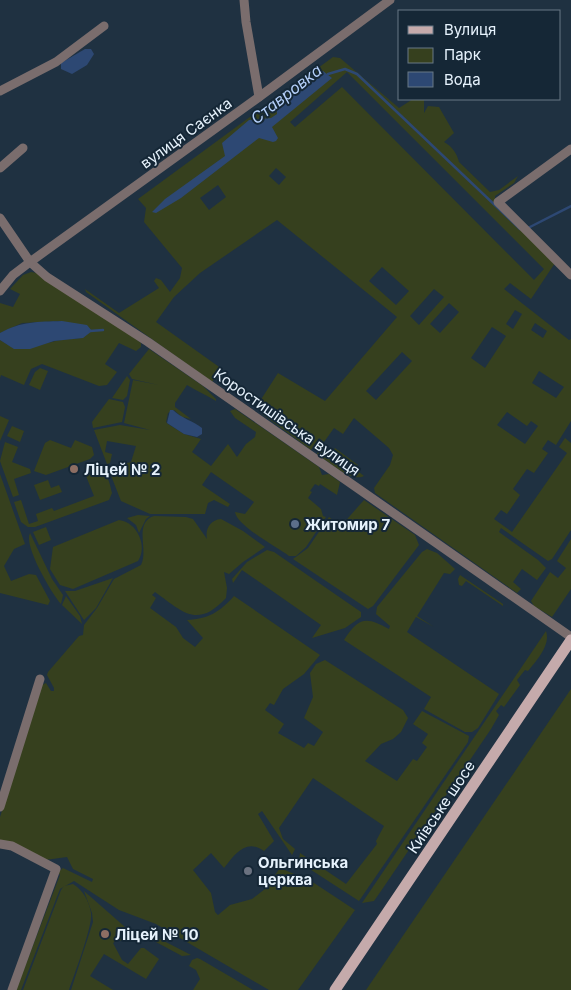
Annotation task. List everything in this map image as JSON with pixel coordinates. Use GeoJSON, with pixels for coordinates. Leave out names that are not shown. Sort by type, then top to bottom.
{"type":"FeatureCollection","features":[{"type":"Feature","properties":{"kind":"main road","name":"Київське шосе"},"geometry":{"type":"LineString","coordinates":[[336,990],[571,639]]}},
{"type":"Feature","properties":{"kind":"street"},"geometry":{"type":"LineString","coordinates":[[244,0],[259,97]]}},
{"type":"Feature","properties":{"kind":"street","name":"вулиця Саєнка"},"geometry":{"type":"LineString","coordinates":[[0,291],[13,275],[30,262],[390,0]]}},
{"type":"Feature","properties":{"kind":"street"},"geometry":{"type":"LineString","coordinates":[[0,91],[56,62],[104,26]]}},
{"type":"Feature","properties":{"kind":"street"},"geometry":{"type":"LineString","coordinates":[[0,168],[23,148]]}},
{"type":"Feature","properties":{"kind":"street"},"geometry":{"type":"LineString","coordinates":[[569,270],[498,202],[571,149]]}},
{"type":"Feature","properties":{"kind":"street","name":"Коростишівська вулиця"},"geometry":{"type":"LineString","coordinates":[[0,218],[30,262],[60,286],[148,342],[571,639]]}},
{"type":"Feature","properties":{"kind":"street"},"geometry":{"type":"LineString","coordinates":[[0,807],[40,679]]}},
{"type":"Feature","properties":{"kind":"street"},"geometry":{"type":"LineString","coordinates":[[0,844],[12,846],[56,870],[12,990]]}},
{"type":"Feature","properties":{"kind":"green space"},"geometry":{"type":"Polygon","coordinates":[[[333,57],[340,58],[399,108],[411,100],[424,100],[424,113],[428,106],[439,107],[454,133],[444,142],[454,151],[459,162],[490,192],[499,190],[518,176],[514,183],[495,196],[495,200],[555,263],[531,299],[510,283],[504,289],[569,340],[571,339],[571,421],[556,445],[548,440],[542,449],[548,453],[534,473],[527,469],[513,489],[520,495],[507,514],[501,510],[494,519],[512,532],[567,453],[559,447],[565,438],[571,443],[571,530],[552,559],[548,561],[501,528],[499,532],[546,568],[537,580],[522,569],[513,582],[521,589],[517,593],[375,493],[374,488],[390,465],[393,455],[389,448],[354,418],[343,434],[334,428],[324,442],[319,438],[311,450],[262,414],[260,401],[278,373],[325,401],[397,317],[277,220],[200,273],[174,297],[156,322],[222,369],[212,382],[86,292],[85,289],[119,313],[159,288],[154,281],[156,278],[161,280],[170,292],[180,278],[182,268],[144,222],[146,208],[138,199],[258,111],[265,112],[271,108],[273,101],[333,57]],[[347,72],[290,122],[295,127],[342,87],[534,280],[544,269],[347,72]],[[276,168],[269,176],[279,185],[286,177],[276,168]],[[218,185],[200,198],[209,210],[226,197],[218,185]],[[382,267],[369,281],[396,305],[409,291],[382,267]],[[434,289],[410,316],[419,325],[444,297],[434,289]],[[449,303],[430,324],[440,333],[459,312],[449,303]],[[515,310],[506,324],[513,329],[522,314],[515,310]],[[535,323],[531,330],[543,338],[547,331],[535,323]],[[492,327],[471,358],[485,368],[506,336],[492,327]],[[402,352],[366,391],[376,400],[412,361],[402,352]],[[539,371],[532,383],[556,398],[564,387],[539,371]],[[507,412],[497,425],[525,444],[538,426],[531,421],[527,426],[507,412]]]}},
{"type":"Feature","properties":{"kind":"green space"},"geometry":{"type":"Polygon","coordinates":[[[31,272],[37,273],[115,323],[141,343],[141,347],[136,351],[119,343],[105,364],[117,372],[107,385],[99,386],[42,364],[31,369],[24,385],[1,375],[0,378],[0,340],[14,347],[25,348],[60,340],[83,338],[62,321],[22,323],[0,333],[0,303],[13,307],[20,294],[10,289],[23,275],[31,272]]]}},
{"type":"Feature","properties":{"kind":"green space"},"geometry":{"type":"Polygon","coordinates":[[[149,349],[203,386],[216,399],[216,401],[187,385],[175,403],[175,407],[191,419],[182,417],[174,410],[168,413],[166,422],[184,434],[201,439],[192,452],[211,466],[228,444],[237,457],[246,444],[255,437],[256,432],[235,418],[230,411],[235,409],[319,467],[322,475],[329,474],[340,482],[337,495],[320,484],[319,486],[315,484],[310,491],[312,492],[308,498],[321,509],[323,516],[326,517],[306,547],[296,556],[289,556],[243,524],[237,518],[235,512],[245,514],[254,502],[211,472],[202,485],[230,504],[228,507],[214,500],[208,503],[205,514],[150,514],[121,501],[108,468],[131,462],[136,446],[107,441],[105,452],[112,454],[110,463],[107,464],[94,430],[120,425],[150,430],[124,423],[133,380],[159,385],[132,379],[129,374],[149,349]]]}},
{"type":"Feature","properties":{"kind":"green space"},"geometry":{"type":"Polygon","coordinates":[[[40,368],[48,371],[40,390],[29,385],[35,372],[40,368]]]}},
{"type":"Feature","properties":{"kind":"green space"},"geometry":{"type":"Polygon","coordinates":[[[127,376],[130,380],[127,396],[123,400],[112,398],[127,376]]]}},
{"type":"Feature","properties":{"kind":"green space"},"geometry":{"type":"Polygon","coordinates":[[[109,399],[123,402],[125,407],[122,422],[93,428],[92,422],[109,399]]]}},
{"type":"Feature","properties":{"kind":"green space"},"geometry":{"type":"Polygon","coordinates":[[[0,416],[9,420],[0,441],[0,416]]]}},
{"type":"Feature","properties":{"kind":"green space"},"geometry":{"type":"Polygon","coordinates":[[[12,426],[24,431],[20,442],[7,436],[12,426]]]}},
{"type":"Feature","properties":{"kind":"green space"},"geometry":{"type":"Polygon","coordinates":[[[50,440],[71,448],[75,440],[92,447],[94,455],[90,459],[46,475],[34,471],[45,443],[50,440]]]}},
{"type":"Feature","properties":{"kind":"green space"},"geometry":{"type":"Polygon","coordinates":[[[5,442],[18,447],[12,462],[30,469],[31,473],[14,479],[19,495],[13,497],[0,461],[5,442]]]}},
{"type":"Feature","properties":{"kind":"green space"},"geometry":{"type":"Polygon","coordinates":[[[321,445],[331,453],[335,448],[358,465],[355,469],[364,476],[353,477],[333,466],[317,454],[321,445]]]}},
{"type":"Feature","properties":{"kind":"green space"},"geometry":{"type":"Polygon","coordinates":[[[98,472],[104,474],[109,482],[112,493],[109,500],[35,527],[28,527],[21,522],[14,502],[21,500],[29,524],[38,521],[36,514],[52,508],[54,511],[94,496],[86,476],[98,472]]]}},
{"type":"Feature","properties":{"kind":"green space"},"geometry":{"type":"Polygon","coordinates":[[[0,474],[25,544],[14,549],[4,566],[11,581],[29,574],[36,575],[50,601],[48,605],[0,593],[0,474]]]}},
{"type":"Feature","properties":{"kind":"green space"},"geometry":{"type":"Polygon","coordinates":[[[48,480],[51,488],[59,485],[62,492],[40,500],[34,485],[48,480]]]}},
{"type":"Feature","properties":{"kind":"green space"},"geometry":{"type":"Polygon","coordinates":[[[364,500],[415,535],[419,545],[373,606],[368,609],[293,559],[308,548],[329,517],[341,526],[364,500]]]}},
{"type":"Feature","properties":{"kind":"green space"},"geometry":{"type":"Polygon","coordinates":[[[138,515],[150,516],[146,519],[139,533],[136,525],[127,518],[138,515]]]}},
{"type":"Feature","properties":{"kind":"green space"},"geometry":{"type":"Polygon","coordinates":[[[154,516],[193,519],[207,539],[207,532],[211,523],[221,519],[243,531],[265,547],[229,574],[224,572],[227,588],[226,598],[207,613],[198,615],[182,611],[155,592],[152,595],[156,598],[150,608],[176,627],[183,638],[195,647],[203,638],[187,620],[213,614],[234,596],[320,655],[304,674],[283,689],[274,705],[270,703],[265,710],[284,724],[278,733],[304,748],[308,743],[314,746],[323,732],[304,718],[313,697],[310,673],[316,664],[325,660],[403,710],[408,718],[401,732],[393,739],[381,744],[365,761],[397,781],[413,759],[417,761],[427,747],[422,743],[428,734],[413,724],[422,711],[469,736],[468,742],[359,901],[302,864],[299,860],[300,853],[346,884],[377,844],[376,841],[384,826],[313,778],[279,828],[283,839],[295,849],[292,855],[262,811],[258,814],[274,841],[264,851],[252,846],[241,849],[224,868],[211,853],[193,870],[211,893],[215,912],[218,915],[230,905],[252,899],[265,889],[280,868],[311,881],[355,910],[298,990],[269,990],[156,924],[119,910],[74,881],[60,889],[21,990],[16,990],[60,875],[58,872],[63,868],[92,882],[93,879],[73,869],[67,857],[45,860],[0,840],[0,817],[42,685],[46,683],[51,691],[54,691],[47,675],[48,672],[79,636],[83,635],[84,625],[97,608],[114,579],[141,565],[143,559],[144,524],[154,516]]]}},
{"type":"Feature","properties":{"kind":"green space"},"geometry":{"type":"Polygon","coordinates":[[[119,520],[131,525],[139,536],[142,549],[138,561],[73,589],[60,585],[50,569],[53,547],[119,520]]]}},
{"type":"Feature","properties":{"kind":"green space"},"geometry":{"type":"Polygon","coordinates":[[[46,527],[51,540],[39,545],[33,532],[46,527]]]}},
{"type":"Feature","properties":{"kind":"green space"},"geometry":{"type":"Polygon","coordinates":[[[30,533],[52,579],[63,595],[61,604],[45,580],[34,558],[29,539],[30,533]]]}},
{"type":"Feature","properties":{"kind":"green space"},"geometry":{"type":"Polygon","coordinates":[[[571,539],[571,589],[552,617],[534,606],[531,601],[550,572],[558,578],[566,568],[557,561],[571,539]]]}},
{"type":"Feature","properties":{"kind":"green space"},"geometry":{"type":"Polygon","coordinates":[[[427,549],[437,553],[455,569],[450,574],[444,573],[417,616],[434,627],[416,617],[407,632],[499,694],[478,728],[472,732],[465,732],[424,709],[431,697],[344,640],[354,626],[364,621],[375,622],[389,629],[390,626],[376,614],[377,607],[422,552],[427,549]]]}},
{"type":"Feature","properties":{"kind":"green space"},"geometry":{"type":"Polygon","coordinates":[[[267,550],[274,552],[361,612],[361,617],[345,628],[312,638],[321,625],[242,570],[233,583],[232,579],[247,562],[267,550]]]}},
{"type":"Feature","properties":{"kind":"green space"},"geometry":{"type":"Polygon","coordinates":[[[460,575],[503,604],[503,606],[466,581],[462,586],[459,585],[458,579],[460,575]]]}},
{"type":"Feature","properties":{"kind":"green space"},"geometry":{"type":"Polygon","coordinates":[[[113,578],[96,608],[84,620],[65,591],[75,591],[113,578]]]}},
{"type":"Feature","properties":{"kind":"green space"},"geometry":{"type":"Polygon","coordinates":[[[66,596],[80,616],[82,624],[62,605],[66,596]]]}},
{"type":"Feature","properties":{"kind":"green space"},"geometry":{"type":"Polygon","coordinates":[[[546,631],[545,647],[528,671],[525,670],[517,680],[520,685],[504,707],[501,705],[496,711],[499,715],[491,729],[374,901],[362,903],[546,631]]]}},
{"type":"Feature","properties":{"kind":"green space"},"geometry":{"type":"Polygon","coordinates":[[[571,689],[571,990],[366,990],[571,689]]]}},
{"type":"Feature","properties":{"kind":"green space"},"geometry":{"type":"Polygon","coordinates":[[[73,884],[80,889],[87,900],[91,919],[69,990],[23,990],[61,890],[64,886],[73,884]]]}},
{"type":"Feature","properties":{"kind":"green space"},"geometry":{"type":"Polygon","coordinates":[[[84,891],[125,927],[118,936],[125,941],[117,940],[113,943],[122,960],[128,964],[141,948],[144,948],[159,959],[146,979],[104,954],[90,976],[113,990],[71,990],[93,922],[92,913],[84,891]]]}},
{"type":"Feature","properties":{"kind":"green space"},"geometry":{"type":"Polygon","coordinates":[[[158,938],[191,955],[182,956],[156,942],[158,938]]]}},
{"type":"Feature","properties":{"kind":"green space"},"geometry":{"type":"Polygon","coordinates":[[[197,958],[253,990],[193,990],[200,979],[196,970],[189,966],[192,960],[197,958]]]}},
{"type":"Feature","properties":{"kind":"water"},"geometry":{"type":"Polygon","coordinates":[[[85,49],[91,49],[94,54],[87,65],[72,74],[61,69],[61,63],[85,49]]]}},
{"type":"Feature","properties":{"kind":"water"},"geometry":{"type":"Polygon","coordinates":[[[323,71],[332,78],[272,127],[278,138],[276,141],[273,142],[259,138],[181,198],[156,213],[152,212],[165,199],[225,156],[222,143],[249,120],[271,118],[277,114],[276,103],[287,99],[312,76],[323,71]]]}},
{"type":"Feature","properties":{"kind":"water"},"geometry":{"type":"Polygon","coordinates":[[[62,321],[87,325],[92,331],[83,338],[54,341],[30,349],[14,349],[0,340],[0,333],[15,326],[62,321]]]}},
{"type":"Feature","properties":{"kind":"water"},"geometry":{"type":"Polygon","coordinates":[[[170,410],[202,428],[202,434],[197,437],[184,434],[167,423],[170,410]]]}},
{"type":"Feature","properties":{"kind":"waterway","name":"Ставровка"},"geometry":{"type":"LineString","coordinates":[[328,74],[345,69],[357,74],[520,229]]}},
{"type":"Feature","properties":{"kind":"waterway","name":"Ставровка"},"geometry":{"type":"LineString","coordinates":[[528,228],[571,206]]}},
{"type":"Feature","properties":{"kind":"waterway","name":"Ставровка"},"geometry":{"type":"LineString","coordinates":[[90,331],[103,330]]}},
{"type":"Feature","properties":{"kind":"place","name":"Ліцей № 2"},"geometry":{"type":"Point","coordinates":[74,469]}},
{"type":"Feature","properties":{"kind":"place","name":"Житомир 7"},"geometry":{"type":"Point","coordinates":[295,524]}},
{"type":"Feature","properties":{"kind":"place","name":"Ольгинська церква"},"geometry":{"type":"Point","coordinates":[248,871]}},
{"type":"Feature","properties":{"kind":"place","name":"Ліцей № 10"},"geometry":{"type":"Point","coordinates":[105,934]}}]}
